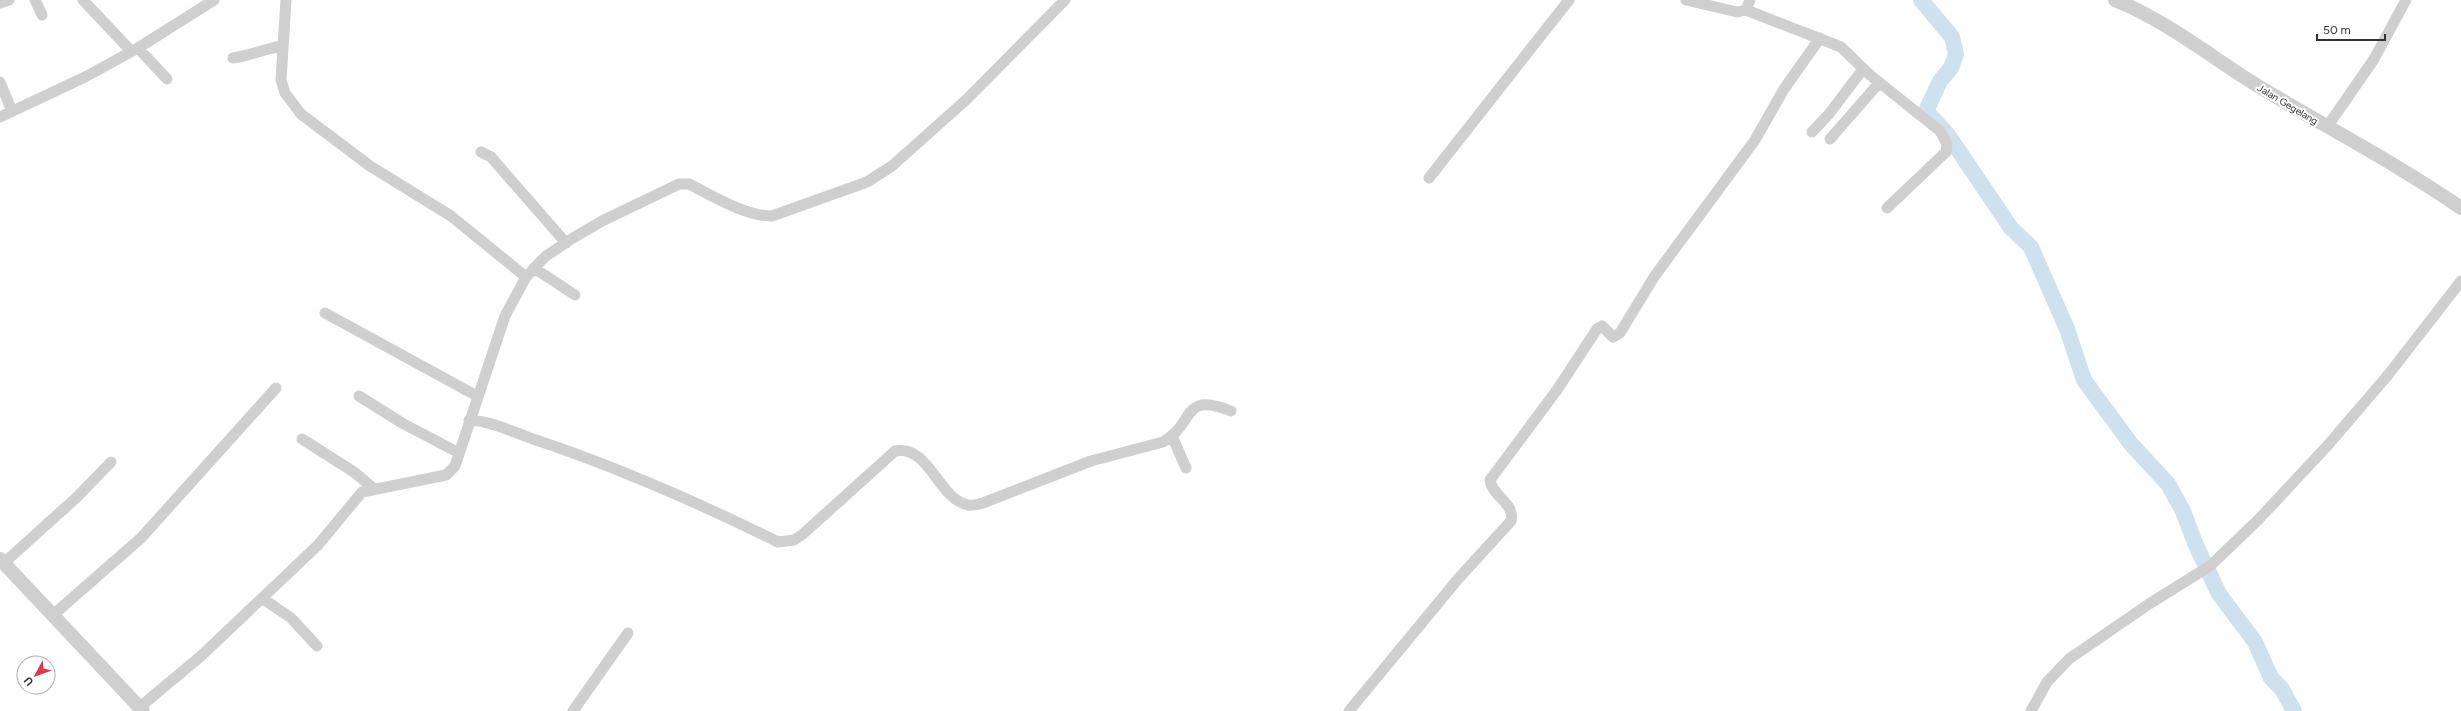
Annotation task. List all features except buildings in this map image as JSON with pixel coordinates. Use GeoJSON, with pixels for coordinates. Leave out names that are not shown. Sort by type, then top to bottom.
{"type":"FeatureCollection","features":[{"type":"Feature","properties":{"kind":"street"},"geometry":{"type":"LineString","coordinates":[[0,3],[9,0]]}},
{"type":"Feature","properties":{"kind":"street"},"geometry":{"type":"LineString","coordinates":[[35,0],[42,15]]}},
{"type":"Feature","properties":{"kind":"street"},"geometry":{"type":"LineString","coordinates":[[83,0],[134,50],[167,78]]}},
{"type":"Feature","properties":{"kind":"street"},"geometry":{"type":"LineString","coordinates":[[0,117],[85,77],[134,50],[214,0]]}},
{"type":"Feature","properties":{"kind":"street"},"geometry":{"type":"LineString","coordinates":[[286,0],[281,77],[285,93],[306,119],[370,166],[451,216],[526,277]]}},
{"type":"Feature","properties":{"kind":"street"},"geometry":{"type":"LineString","coordinates":[[111,462],[77,497],[2,561],[142,709],[262,598],[322,540],[351,503],[362,492],[373,488],[446,475],[455,466],[477,396],[505,316],[526,277],[546,256],[602,221],[679,184],[689,184],[747,212],[761,216],[772,216],[867,182],[892,166],[945,120],[1065,0]]}},
{"type":"Feature","properties":{"kind":"street"},"geometry":{"type":"LineString","coordinates":[[1429,178],[1569,0]]}},
{"type":"Feature","properties":{"kind":"street"},"geometry":{"type":"LineString","coordinates":[[1686,0],[1737,12],[1748,5],[1841,47],[1863,70],[1944,136],[1947,144],[1946,152],[1887,208]]}},
{"type":"Feature","properties":{"kind":"street","name":"Jalan Gegelang"},"geometry":{"type":"LineString","coordinates":[[2115,0],[2159,21],[2327,126],[2371,150],[2461,208]]}},
{"type":"Feature","properties":{"kind":"street"},"geometry":{"type":"LineString","coordinates":[[2327,126],[2374,58],[2406,0]]}},
{"type":"Feature","properties":{"kind":"street"},"geometry":{"type":"LineString","coordinates":[[1349,711],[1453,585],[1511,521],[1511,510],[1493,490],[1490,480],[1556,390],[1597,329],[1602,326],[1613,337],[1620,333],[1654,277],[1754,140],[1784,90],[1820,38]]}},
{"type":"Feature","properties":{"kind":"street"},"geometry":{"type":"LineString","coordinates":[[233,58],[241,58],[264,49],[283,46]]}},
{"type":"Feature","properties":{"kind":"street"},"geometry":{"type":"LineString","coordinates":[[1812,132],[1834,108],[1863,70]]}},
{"type":"Feature","properties":{"kind":"street"},"geometry":{"type":"LineString","coordinates":[[0,82],[12,111]]}},
{"type":"Feature","properties":{"kind":"street"},"geometry":{"type":"LineString","coordinates":[[1830,139],[1879,83]]}},
{"type":"Feature","properties":{"kind":"street"},"geometry":{"type":"LineString","coordinates":[[481,152],[491,157],[566,243]]}},
{"type":"Feature","properties":{"kind":"street"},"geometry":{"type":"LineString","coordinates":[[534,268],[575,295]]}},
{"type":"Feature","properties":{"kind":"street"},"geometry":{"type":"LineString","coordinates":[[2032,711],[2047,682],[2069,659],[2206,567],[2328,445],[2388,375],[2461,281]]}},
{"type":"Feature","properties":{"kind":"street"},"geometry":{"type":"LineString","coordinates":[[325,313],[477,396]]}},
{"type":"Feature","properties":{"kind":"street"},"geometry":{"type":"LineString","coordinates":[[53,615],[141,538],[276,388]]}},
{"type":"Feature","properties":{"kind":"street"},"geometry":{"type":"LineString","coordinates":[[359,396],[402,424],[459,453]]}},
{"type":"Feature","properties":{"kind":"street"},"geometry":{"type":"LineString","coordinates":[[470,420],[496,426],[601,461],[705,506],[778,542],[794,540],[803,534],[895,452],[905,449],[916,454],[954,497],[969,506],[983,503],[1091,461],[1150,447],[1172,436],[1190,412],[1202,404],[1214,404],[1231,411]]}},
{"type":"Feature","properties":{"kind":"street"},"geometry":{"type":"LineString","coordinates":[[1172,436],[1186,468]]}},
{"type":"Feature","properties":{"kind":"street"},"geometry":{"type":"LineString","coordinates":[[302,439],[354,472],[373,488]]}},
{"type":"Feature","properties":{"kind":"street"},"geometry":{"type":"LineString","coordinates":[[262,598],[291,618],[317,646]]}},
{"type":"Feature","properties":{"kind":"street"},"geometry":{"type":"LineString","coordinates":[[573,711],[628,633]]}},
{"type":"Feature","properties":{"kind":"waterway"},"geometry":{"type":"LineString","coordinates":[[1921,0],[1952,37],[1956,54],[1951,68],[1940,81],[1926,111],[1948,135],[2011,228],[2031,247],[2067,329],[2084,380],[2131,444],[2168,484],[2183,511],[2195,543],[2219,594],[2255,642],[2271,678],[2282,689],[2294,711]]}}]}
